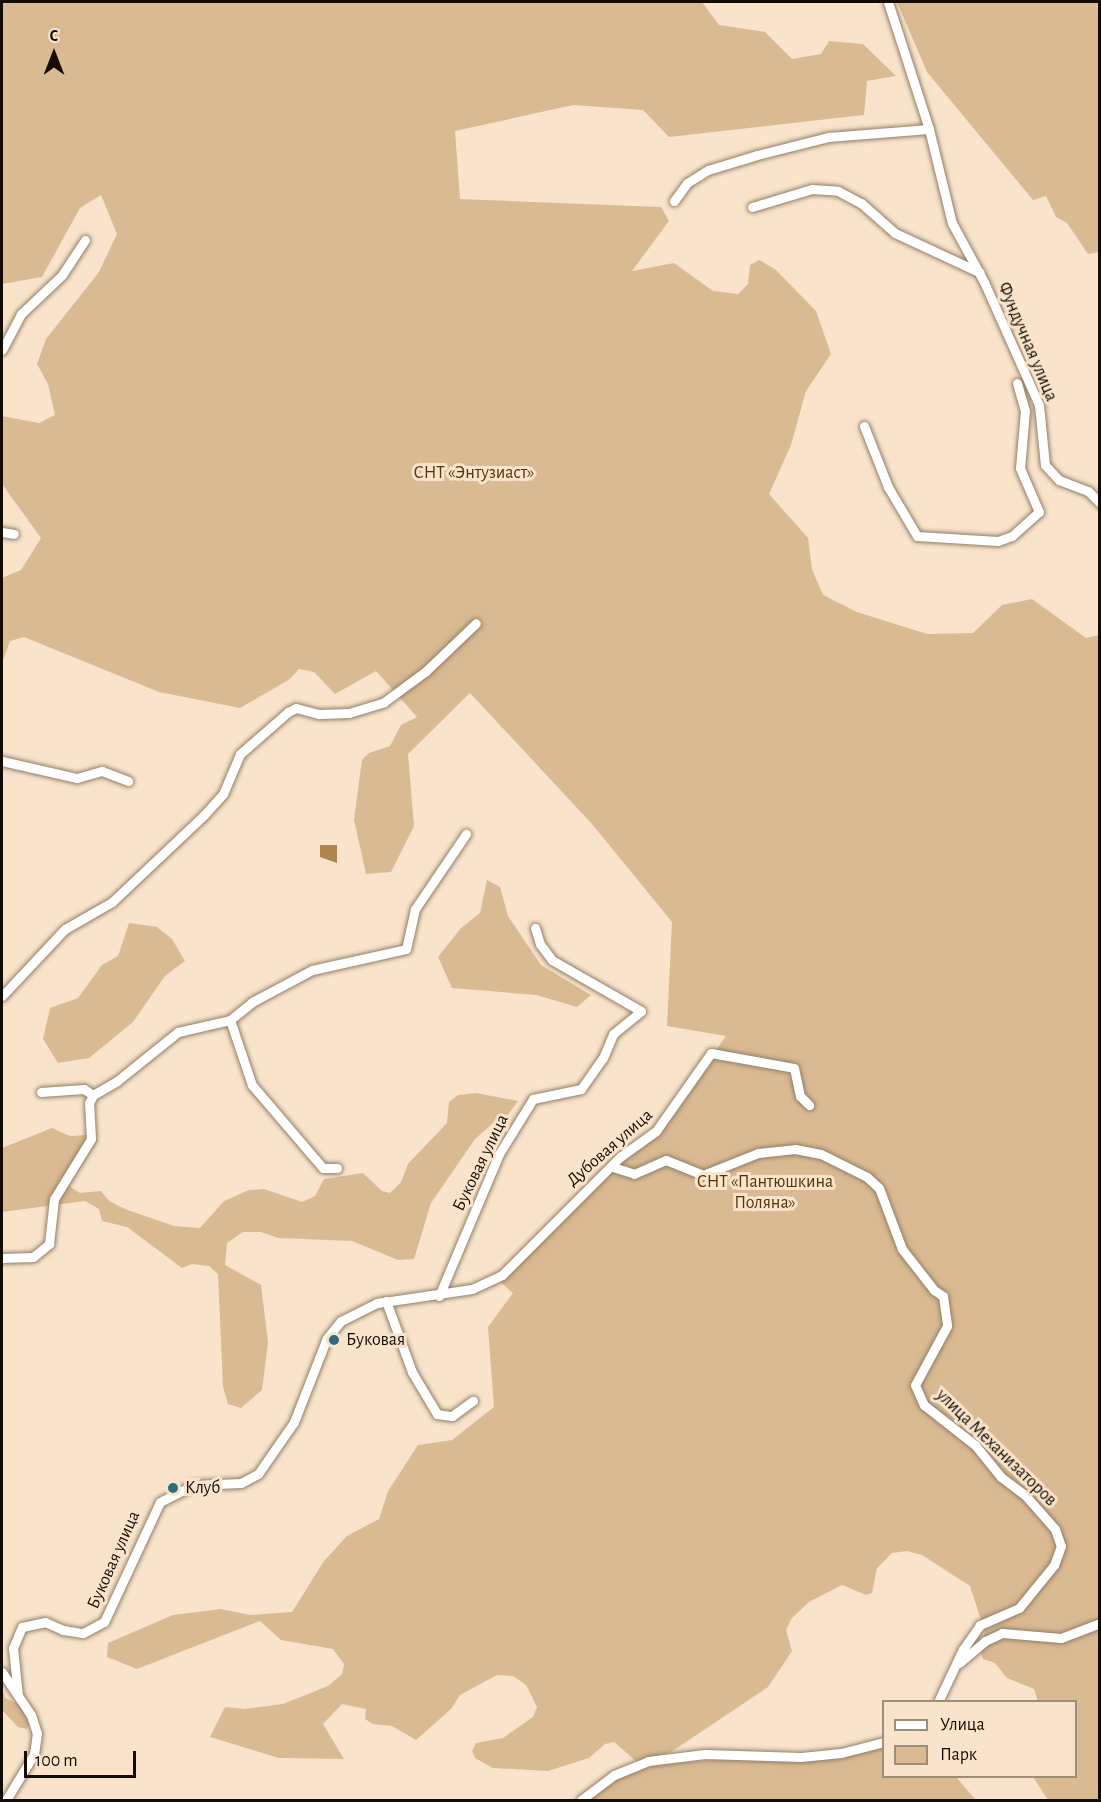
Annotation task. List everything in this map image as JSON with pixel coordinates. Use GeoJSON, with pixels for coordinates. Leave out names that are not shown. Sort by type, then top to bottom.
{"type":"FeatureCollection","features":[{"type":"Feature","properties":{"kind":"street","name":"Фундучная улица"},"geometry":{"type":"LineString","coordinates":[[888,2],[929,129],[952,223],[979,272],[1039,405],[1046,465],[1059,480],[1088,491],[1100,503]]}},
{"type":"Feature","properties":{"kind":"street"},"geometry":{"type":"LineString","coordinates":[[674,201],[687,183],[708,170],[757,155],[828,136],[929,129]]}},
{"type":"Feature","properties":{"kind":"street","name":"Фундучная улица"},"geometry":{"type":"LineString","coordinates":[[752,207],[812,189],[838,191],[861,203],[895,233],[979,272]]}},
{"type":"Feature","properties":{"kind":"street"},"geometry":{"type":"LineString","coordinates":[[2,350],[21,314],[62,275],[85,240]]}},
{"type":"Feature","properties":{"kind":"street","name":"Фундучная улица"},"geometry":{"type":"LineString","coordinates":[[864,426],[888,487],[918,536],[998,541],[1012,536],[1039,512],[1020,468],[1025,411],[1017,383]]}},
{"type":"Feature","properties":{"kind":"street"},"geometry":{"type":"LineString","coordinates":[[2,532],[14,534]]}},
{"type":"Feature","properties":{"kind":"street"},"geometry":{"type":"LineString","coordinates":[[2,996],[65,929],[112,902],[204,815],[223,794],[240,753],[288,712],[296,708],[320,714],[349,713],[384,702],[426,671],[476,622]]}},
{"type":"Feature","properties":{"kind":"street"},"geometry":{"type":"LineString","coordinates":[[2,761],[77,778],[102,771],[128,781]]}},
{"type":"Feature","properties":{"kind":"street"},"geometry":{"type":"LineString","coordinates":[[2,1258],[33,1257],[49,1244],[54,1199],[91,1139],[89,1103],[93,1095],[117,1081],[167,1037],[230,1020],[252,1002],[312,970],[406,949],[416,909],[466,834]]}},
{"type":"Feature","properties":{"kind":"street","name":"Буковая улица"},"geometry":{"type":"LineString","coordinates":[[18,1696],[14,1648],[22,1627],[45,1622],[63,1630],[83,1633],[104,1622],[160,1502],[194,1485],[234,1485],[258,1474],[294,1422],[332,1331],[350,1315],[386,1301],[439,1296],[500,1154],[533,1099],[581,1089],[603,1058],[614,1034],[641,1011],[552,960],[540,944],[535,928]]}},
{"type":"Feature","properties":{"kind":"street"},"geometry":{"type":"LineString","coordinates":[[230,1020],[252,1085],[323,1168],[337,1168]]}},
{"type":"Feature","properties":{"kind":"street","name":"Дубовая улица"},"geometry":{"type":"LineString","coordinates":[[439,1296],[472,1289],[502,1275],[613,1167],[671,1115],[711,1053],[794,1068],[800,1096],[808,1105]]}},
{"type":"Feature","properties":{"kind":"street"},"geometry":{"type":"LineString","coordinates":[[40,1092],[84,1089],[93,1095]]}},
{"type":"Feature","properties":{"kind":"street","name":"Дубовая улица"},"geometry":{"type":"LineString","coordinates":[[613,1167],[634,1174],[666,1160],[703,1175],[758,1153],[795,1149],[821,1154],[867,1177],[886,1200],[891,1227],[902,1249],[934,1290],[943,1296],[947,1315]]}},
{"type":"Feature","properties":{"kind":"street"},"geometry":{"type":"LineString","coordinates":[[386,1301],[412,1372],[438,1414],[453,1416],[473,1401]]}},
{"type":"Feature","properties":{"kind":"street","name":"улица Механизаторов"},"geometry":{"type":"LineString","coordinates":[[939,1700],[959,1663],[963,1649],[980,1625],[1019,1608],[1050,1571],[1061,1546],[1055,1529],[1025,1495],[1001,1477],[975,1445],[924,1405],[915,1385],[943,1336],[947,1315]]}},
{"type":"Feature","properties":{"kind":"street"},"geometry":{"type":"LineString","coordinates":[[959,1663],[985,1641],[1002,1633],[1061,1638],[1100,1623]]}},
{"type":"Feature","properties":{"kind":"street"},"geometry":{"type":"LineString","coordinates":[[2,1672],[36,1726],[37,1741],[34,1754],[6,1800]]}},
{"type":"Feature","properties":{"kind":"street"},"geometry":{"type":"LineString","coordinates":[[581,1800],[614,1775],[648,1761],[705,1754],[821,1755],[882,1742]]}},
{"type":"Feature","properties":{"kind":"green space"},"geometry":{"type":"Polygon","coordinates":[[[2,2],[702,2],[719,25],[765,32],[792,59],[821,54],[829,41],[863,44],[896,76],[867,81],[864,115],[669,137],[643,110],[573,105],[455,131],[460,199],[661,207],[669,221],[632,271],[674,263],[713,291],[738,294],[748,284],[750,265],[759,260],[775,269],[816,311],[831,354],[806,391],[791,445],[769,494],[808,538],[812,569],[823,595],[857,612],[927,634],[973,633],[1002,605],[1032,599],[1086,638],[1099,635],[1099,1800],[1048,1800],[1034,1778],[1077,1778],[1077,1700],[1038,1700],[1034,1689],[1007,1678],[995,1663],[983,1659],[980,1650],[985,1632],[970,1586],[922,1555],[907,1551],[892,1553],[877,1568],[872,1593],[866,1595],[842,1585],[809,1602],[792,1618],[786,1630],[792,1651],[768,1687],[671,1752],[637,1762],[614,1742],[605,1744],[589,1758],[548,1771],[493,1768],[475,1758],[472,1751],[476,1743],[503,1738],[533,1717],[537,1707],[526,1685],[513,1676],[497,1675],[460,1695],[451,1709],[416,1740],[392,1726],[373,1724],[365,1719],[366,1709],[342,1704],[323,1724],[344,1759],[279,1758],[210,1737],[225,1707],[245,1709],[283,1704],[328,1686],[342,1674],[344,1664],[333,1649],[281,1640],[260,1621],[137,1669],[107,1657],[108,1643],[173,1615],[221,1609],[250,1615],[292,1612],[324,1561],[347,1536],[379,1519],[388,1491],[418,1445],[452,1440],[494,1407],[488,1327],[513,1293],[497,1279],[623,1152],[658,1133],[726,1036],[667,1026],[672,922],[592,824],[470,693],[408,754],[414,826],[391,872],[366,874],[354,820],[362,760],[369,753],[390,746],[401,725],[417,717],[376,671],[335,694],[314,672],[299,669],[290,679],[240,708],[159,692],[24,637],[10,641],[2,663],[2,578],[21,570],[41,538],[2,484],[2,416],[39,423],[55,415],[48,384],[37,364],[46,339],[99,272],[117,234],[101,195],[80,208],[42,277],[2,284],[2,2]]]}},
{"type":"Feature","properties":{"kind":"green space"},"geometry":{"type":"Polygon","coordinates":[[[897,2],[1099,2],[1099,252],[1088,254],[1067,223],[1056,217],[1046,196],[1033,200],[927,72],[897,2]]]}},
{"type":"Feature","properties":{"kind":"green space"},"geometry":{"type":"Polygon","coordinates":[[[487,880],[500,887],[508,916],[541,965],[591,995],[577,1007],[536,995],[452,988],[438,957],[461,928],[480,913],[487,880]]]}},
{"type":"Feature","properties":{"kind":"green space"},"geometry":{"type":"Polygon","coordinates":[[[129,923],[157,927],[172,939],[185,961],[165,976],[133,1022],[89,1058],[58,1063],[43,1039],[50,1008],[78,998],[102,965],[118,956],[129,923]]]}},
{"type":"Feature","properties":{"kind":"green space"},"geometry":{"type":"Polygon","coordinates":[[[476,1093],[518,1101],[505,1119],[499,1118],[475,1139],[431,1203],[414,1259],[398,1260],[352,1241],[278,1238],[261,1232],[243,1232],[227,1243],[225,1265],[261,1285],[268,1342],[262,1390],[241,1408],[228,1404],[223,1387],[218,1274],[209,1266],[192,1264],[182,1268],[127,1227],[102,1221],[99,1209],[85,1201],[2,1212],[2,1148],[52,1128],[70,1136],[88,1135],[98,1140],[69,1186],[80,1193],[101,1191],[109,1201],[125,1209],[174,1226],[200,1228],[224,1201],[249,1190],[264,1189],[302,1202],[315,1196],[324,1179],[363,1173],[382,1191],[390,1193],[401,1182],[408,1164],[447,1123],[449,1102],[458,1095],[476,1093]]]}},
{"type":"Feature","properties":{"kind":"green space"},"geometry":{"type":"Polygon","coordinates":[[[2,1688],[5,1698],[20,1705],[29,1724],[27,1729],[18,1727],[2,1710],[2,1688]]]}},
{"type":"Feature","properties":{"kind":"green space"},"geometry":{"type":"Polygon","coordinates":[[[882,1746],[882,1778],[957,1778],[976,1800],[588,1800],[616,1780],[650,1765],[882,1746]]]}},
{"type":"Feature","properties":{"kind":"shaded area"},"geometry":{"type":"Polygon","coordinates":[[[320,845],[337,845],[337,863],[320,857],[320,845]]]}},
{"type":"Feature","properties":{"kind":"place","name":"Буковая"},"geometry":{"type":"Point","coordinates":[334,1340]}},
{"type":"Feature","properties":{"kind":"place","name":"Клуб"},"geometry":{"type":"Point","coordinates":[173,1488]}},
{"type":"Feature","properties":{"kind":"park label","name":"СНТ «Энтузиаст»"},"geometry":{"type":"Point","coordinates":[474,473]}},
{"type":"Feature","properties":{"kind":"park label","name":"СНТ «Пантюшкина Поляна»"},"geometry":{"type":"Point","coordinates":[765,1193]}}]}
